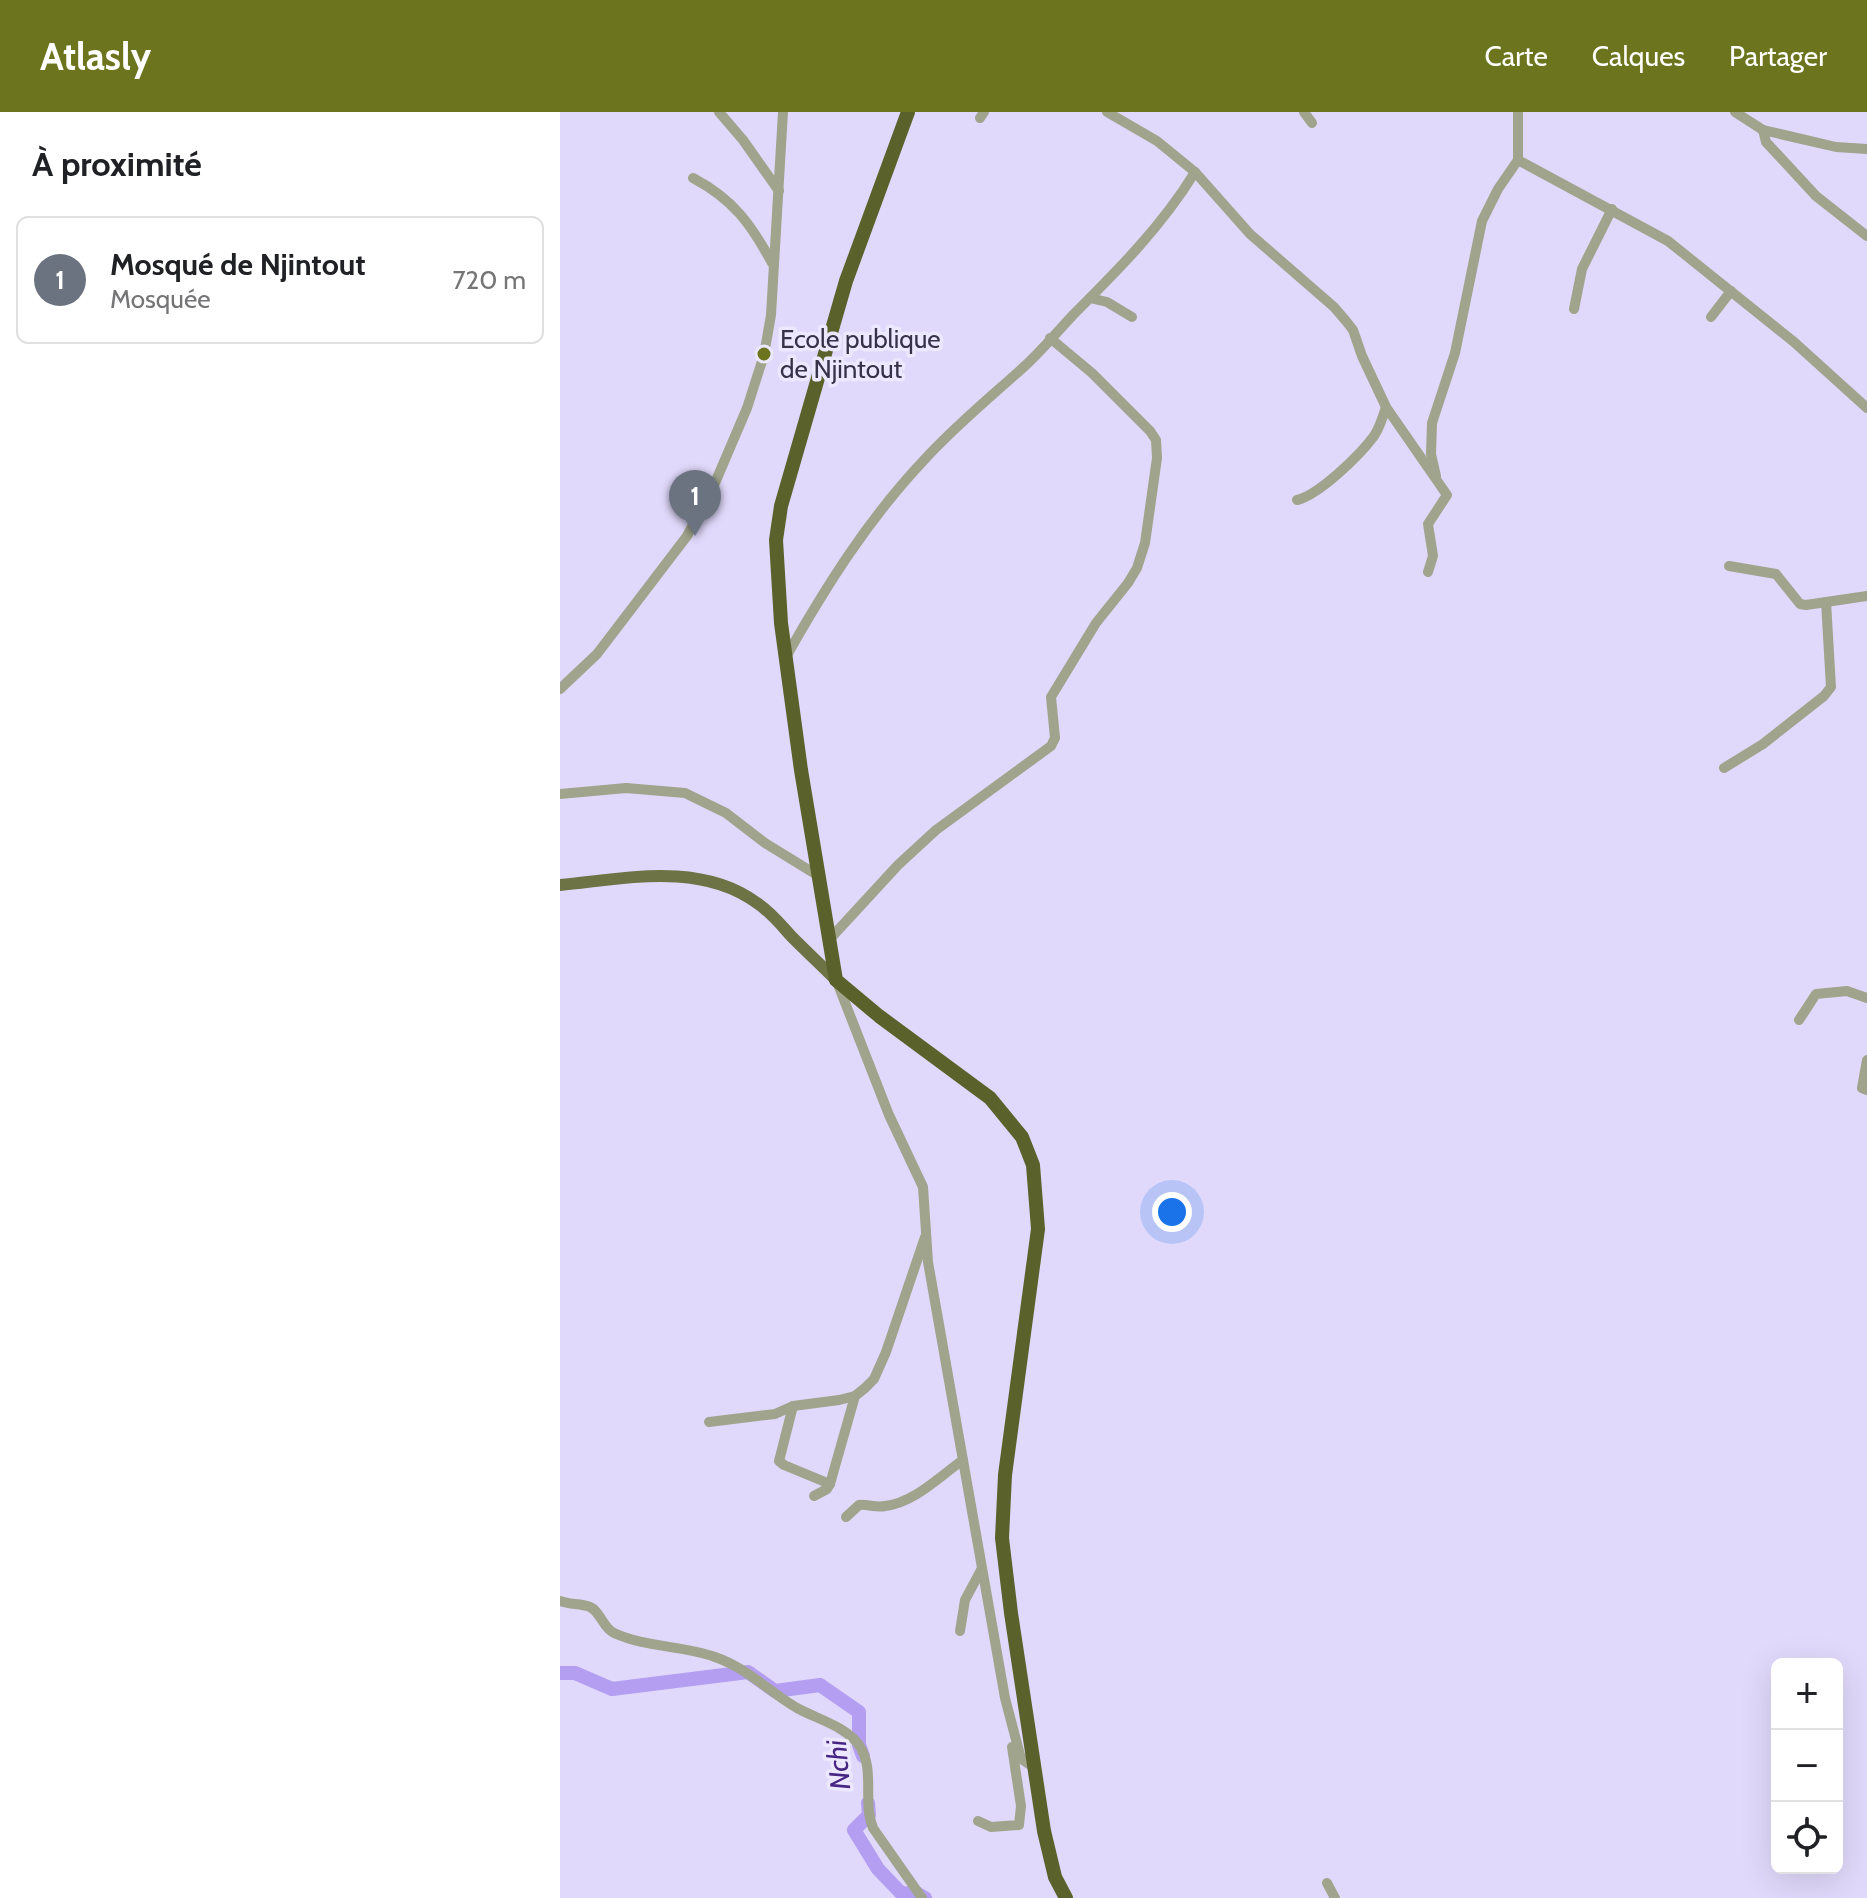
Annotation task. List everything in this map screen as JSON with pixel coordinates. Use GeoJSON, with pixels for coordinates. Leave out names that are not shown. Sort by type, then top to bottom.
{"type":"FeatureCollection","features":[{"type":"Feature","properties":{"kind":"highway"},"geometry":{"type":"LineString","coordinates":[[908,112],[846,281],[781,506],[775,560],[817,875],[836,980],[879,1016],[990,1098],[1022,1137],[1033,1165],[1038,1229],[1005,1475],[1002,1522],[1011,1613],[1035,1768],[1048,1846],[1062,1895]]}},
{"type":"Feature","properties":{"kind":"main road"},"geometry":{"type":"LineString","coordinates":[[560,885],[668,875],[730,888],[756,901],[769,912],[836,980]]}},
{"type":"Feature","properties":{"kind":"street"},"geometry":{"type":"LineString","coordinates":[[719,112],[779,191]]}},
{"type":"Feature","properties":{"kind":"street"},"geometry":{"type":"LineString","coordinates":[[560,689],[597,654],[687,536],[712,490],[747,408],[764,355],[771,315],[783,112]]}},
{"type":"Feature","properties":{"kind":"street"},"geometry":{"type":"LineString","coordinates":[[1107,112],[1157,141],[1195,172],[1250,234],[1334,307],[1353,330],[1386,407],[1447,495],[1428,524],[1433,556],[1428,572]]}},
{"type":"Feature","properties":{"kind":"street"},"geometry":{"type":"LineString","coordinates":[[1304,112],[1312,123]]}},
{"type":"Feature","properties":{"kind":"street"},"geometry":{"type":"LineString","coordinates":[[1437,481],[1431,454],[1432,423],[1455,353],[1482,221],[1498,189],[1518,160],[1518,112]]}},
{"type":"Feature","properties":{"kind":"street"},"geometry":{"type":"LineString","coordinates":[[1735,112],[1763,130],[1836,147],[1867,149]]}},
{"type":"Feature","properties":{"kind":"street"},"geometry":{"type":"LineString","coordinates":[[1763,130],[1766,142],[1816,196],[1867,236]]}},
{"type":"Feature","properties":{"kind":"street"},"geometry":{"type":"LineString","coordinates":[[1518,160],[1668,241],[1794,342],[1867,408]]}},
{"type":"Feature","properties":{"kind":"street"},"geometry":{"type":"LineString","coordinates":[[786,658],[819,598],[883,505],[926,457],[989,395],[1030,361],[1090,298],[1172,209],[1195,172]]}},
{"type":"Feature","properties":{"kind":"street"},"geometry":{"type":"LineString","coordinates":[[693,178],[721,195],[746,219],[773,265]]}},
{"type":"Feature","properties":{"kind":"street"},"geometry":{"type":"LineString","coordinates":[[1574,309],[1582,269],[1612,209]]}},
{"type":"Feature","properties":{"kind":"street"},"geometry":{"type":"LineString","coordinates":[[1711,317],[1731,291]]}},
{"type":"Feature","properties":{"kind":"street"},"geometry":{"type":"LineString","coordinates":[[1090,298],[1107,302],[1132,317]]}},
{"type":"Feature","properties":{"kind":"street"},"geometry":{"type":"LineString","coordinates":[[828,941],[898,865],[936,830],[1051,746],[1055,738],[1051,697],[1096,623],[1137,568],[1145,543],[1157,458],[1156,440],[1115,395],[1050,338]]}},
{"type":"Feature","properties":{"kind":"street"},"geometry":{"type":"LineString","coordinates":[[1297,500],[1320,489],[1364,448],[1380,426],[1386,407]]}},
{"type":"Feature","properties":{"kind":"street"},"geometry":{"type":"LineString","coordinates":[[1729,566],[1776,574],[1800,604],[1867,596]]}},
{"type":"Feature","properties":{"kind":"street"},"geometry":{"type":"LineString","coordinates":[[1724,768],[1763,744],[1824,696],[1831,687],[1826,602]]}},
{"type":"Feature","properties":{"kind":"street"},"geometry":{"type":"LineString","coordinates":[[560,794],[626,788],[685,793],[726,813],[765,843],[817,875]]}},
{"type":"Feature","properties":{"kind":"street"},"geometry":{"type":"LineString","coordinates":[[836,980],[889,1115],[923,1187],[925,1235],[981,1570],[1012,1729],[1021,1806],[1019,1825],[991,1827],[978,1821]]}},
{"type":"Feature","properties":{"kind":"street"},"geometry":{"type":"LineString","coordinates":[[1799,1020],[1816,994],[1847,991],[1867,998]]}},
{"type":"Feature","properties":{"kind":"street"},"geometry":{"type":"LineString","coordinates":[[1867,1060],[1862,1088],[1867,1090]]}},
{"type":"Feature","properties":{"kind":"street"},"geometry":{"type":"LineString","coordinates":[[814,1496],[830,1484],[855,1396],[874,1379],[879,1368],[925,1235]]}},
{"type":"Feature","properties":{"kind":"street"},"geometry":{"type":"LineString","coordinates":[[709,1422],[775,1414],[793,1406],[855,1396]]}},
{"type":"Feature","properties":{"kind":"street"},"geometry":{"type":"LineString","coordinates":[[793,1406],[779,1461],[830,1484]]}},
{"type":"Feature","properties":{"kind":"street"},"geometry":{"type":"LineString","coordinates":[[846,1517],[859,1505],[882,1507],[907,1498],[932,1484],[963,1460]]}},
{"type":"Feature","properties":{"kind":"street"},"geometry":{"type":"LineString","coordinates":[[960,1631],[965,1600],[981,1570]]}},
{"type":"Feature","properties":{"kind":"street"},"geometry":{"type":"LineString","coordinates":[[560,1601],[592,1608],[612,1632],[661,1647],[692,1650],[730,1663],[795,1706],[849,1735],[865,1756],[869,1816],[873,1828],[922,1898]]}},
{"type":"Feature","properties":{"kind":"street"},"geometry":{"type":"LineString","coordinates":[[1012,1729],[1023,1760],[1035,1768]]}},
{"type":"Feature","properties":{"kind":"street"},"geometry":{"type":"LineString","coordinates":[[1327,1883],[1335,1898]]}},
{"type":"Feature","properties":{"kind":"waterway","name":"Nchi"},"geometry":{"type":"LineString","coordinates":[[560,1673],[575,1673],[612,1689],[748,1672],[775,1691],[820,1685],[859,1712],[859,1745],[863,1756]]}},
{"type":"Feature","properties":{"kind":"waterway","name":"Nchi"},"geometry":{"type":"LineString","coordinates":[[868,1803],[869,1815],[854,1830],[878,1869],[901,1893],[918,1894],[925,1898]]}},
{"type":"Feature","properties":{"kind":"place","name":"Ecole publique de Njintout"},"geometry":{"type":"Point","coordinates":[764,354]}},
{"type":"Feature","properties":{"kind":"place","name":"Mosqué de Njintout"},"geometry":{"type":"Point","coordinates":[695,536]}}]}
